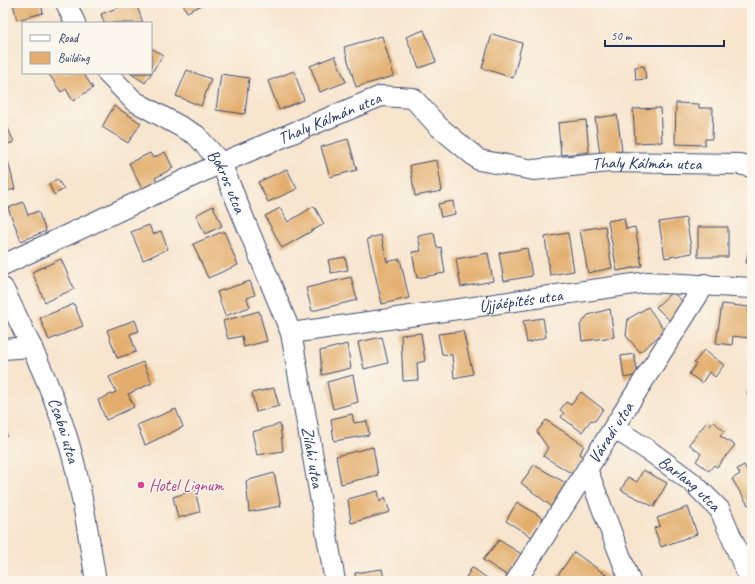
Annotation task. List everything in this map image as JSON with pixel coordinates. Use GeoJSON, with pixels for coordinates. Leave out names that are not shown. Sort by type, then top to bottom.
{"type":"FeatureCollection","features":[{"type":"Feature","properties":{"kind":"street","name":"Bokros utca"},"geometry":{"type":"LineString","coordinates":[[108,74],[134,101],[196,135],[221,163],[291,333]]}},
{"type":"Feature","properties":{"kind":"street","name":"Thaly Kálmán utca"},"geometry":{"type":"LineString","coordinates":[[3,265],[221,163],[381,96],[413,98],[438,126],[479,160],[534,170],[609,162],[739,164],[752,167]]}},
{"type":"Feature","properties":{"kind":"street","name":"Újjáépítés utca"},"geometry":{"type":"LineString","coordinates":[[291,333],[648,282],[705,284],[752,288]]}},
{"type":"Feature","properties":{"kind":"street","name":"Váradi utca"},"geometry":{"type":"LineString","coordinates":[[516,581],[705,284]]}},
{"type":"Feature","properties":{"kind":"street","name":"Csabai utca"},"geometry":{"type":"LineString","coordinates":[[3,288],[32,347],[64,427],[74,462],[96,581]]}},
{"type":"Feature","properties":{"kind":"street","name":"Zilahi utca"},"geometry":{"type":"LineString","coordinates":[[291,333],[335,581]]}},
{"type":"Feature","properties":{"kind":"street"},"geometry":{"type":"LineString","coordinates":[[3,349],[32,347]]}},
{"type":"Feature","properties":{"kind":"street","name":"Barlang utca"},"geometry":{"type":"LineString","coordinates":[[614,428],[651,452],[693,483],[720,510],[750,581]]}},
{"type":"Feature","properties":{"kind":"street"},"geometry":{"type":"LineString","coordinates":[[587,469],[630,581]]}},
{"type":"Feature","properties":{"kind":"building"},"geometry":{"type":"Polygon","coordinates":[[[13,3],[41,3],[43,13],[17,20],[13,3]]]}},
{"type":"Feature","properties":{"kind":"building"},"geometry":{"type":"Polygon","coordinates":[[[130,3],[136,3],[143,22],[104,22],[101,14],[130,3]]]}},
{"type":"Feature","properties":{"kind":"building"},"geometry":{"type":"Polygon","coordinates":[[[182,3],[207,3],[187,12],[182,3]]]}},
{"type":"Feature","properties":{"kind":"building"},"geometry":{"type":"Polygon","coordinates":[[[424,30],[436,62],[419,68],[406,37],[424,30]]]}},
{"type":"Feature","properties":{"kind":"building"},"geometry":{"type":"Polygon","coordinates":[[[492,34],[522,43],[513,78],[482,68],[492,34]]]}},
{"type":"Feature","properties":{"kind":"building"},"geometry":{"type":"Polygon","coordinates":[[[382,36],[394,76],[356,87],[344,47],[382,36]]]}},
{"type":"Feature","properties":{"kind":"building"},"geometry":{"type":"Polygon","coordinates":[[[152,49],[163,55],[152,72],[152,49]]]}},
{"type":"Feature","properties":{"kind":"building"},"geometry":{"type":"Polygon","coordinates":[[[335,56],[346,82],[320,92],[310,66],[335,56]]]}},
{"type":"Feature","properties":{"kind":"building"},"geometry":{"type":"Polygon","coordinates":[[[644,66],[646,79],[636,80],[635,67],[644,66]]]}},
{"type":"Feature","properties":{"kind":"building"},"geometry":{"type":"Polygon","coordinates":[[[187,70],[211,79],[201,106],[176,96],[187,70]]]}},
{"type":"Feature","properties":{"kind":"building"},"geometry":{"type":"Polygon","coordinates":[[[294,71],[304,100],[279,110],[268,81],[294,71]]]}},
{"type":"Feature","properties":{"kind":"building"},"geometry":{"type":"Polygon","coordinates":[[[49,74],[84,74],[93,88],[73,101],[66,89],[61,92],[49,74]]]}},
{"type":"Feature","properties":{"kind":"building"},"geometry":{"type":"Polygon","coordinates":[[[132,74],[151,74],[145,83],[132,74]]]}},
{"type":"Feature","properties":{"kind":"building"},"geometry":{"type":"Polygon","coordinates":[[[221,74],[249,78],[245,114],[216,110],[221,74]]]}},
{"type":"Feature","properties":{"kind":"building"},"geometry":{"type":"Polygon","coordinates":[[[676,103],[699,104],[699,108],[713,108],[712,139],[705,139],[705,145],[675,144],[676,103]]]}},
{"type":"Feature","properties":{"kind":"building"},"geometry":{"type":"Polygon","coordinates":[[[114,106],[141,123],[128,143],[102,127],[114,106]]]}},
{"type":"Feature","properties":{"kind":"building"},"geometry":{"type":"Polygon","coordinates":[[[660,108],[662,142],[635,143],[633,109],[660,108]]]}},
{"type":"Feature","properties":{"kind":"building"},"geometry":{"type":"Polygon","coordinates":[[[617,115],[622,151],[600,154],[595,118],[617,115]]]}},
{"type":"Feature","properties":{"kind":"building"},"geometry":{"type":"Polygon","coordinates":[[[3,117],[14,142],[3,146],[3,117]]]}},
{"type":"Feature","properties":{"kind":"building"},"geometry":{"type":"Polygon","coordinates":[[[586,120],[589,152],[561,155],[558,123],[586,120]]]}},
{"type":"Feature","properties":{"kind":"building"},"geometry":{"type":"Polygon","coordinates":[[[348,139],[357,170],[330,177],[321,147],[348,139]]]}},
{"type":"Feature","properties":{"kind":"building"},"geometry":{"type":"Polygon","coordinates":[[[165,152],[173,168],[155,178],[158,183],[143,191],[129,163],[150,153],[153,158],[165,152]]]}},
{"type":"Feature","properties":{"kind":"building"},"geometry":{"type":"Polygon","coordinates":[[[437,160],[442,191],[415,196],[410,165],[437,160]]]}},
{"type":"Feature","properties":{"kind":"building"},"geometry":{"type":"Polygon","coordinates":[[[8,161],[15,189],[3,192],[3,162],[8,161]]]}},
{"type":"Feature","properties":{"kind":"building"},"geometry":{"type":"Polygon","coordinates":[[[287,169],[297,189],[268,202],[258,182],[287,169]]]}},
{"type":"Feature","properties":{"kind":"building"},"geometry":{"type":"Polygon","coordinates":[[[57,179],[64,189],[54,195],[49,184],[57,179]]]}},
{"type":"Feature","properties":{"kind":"building"},"geometry":{"type":"Polygon","coordinates":[[[453,201],[455,214],[441,217],[438,204],[453,201]]]}},
{"type":"Feature","properties":{"kind":"building"},"geometry":{"type":"Polygon","coordinates":[[[23,202],[28,215],[38,211],[46,231],[21,241],[8,208],[23,202]]]}},
{"type":"Feature","properties":{"kind":"building"},"geometry":{"type":"Polygon","coordinates":[[[213,206],[222,226],[205,234],[196,215],[213,206]]]}},
{"type":"Feature","properties":{"kind":"building"},"geometry":{"type":"Polygon","coordinates":[[[314,206],[324,224],[282,248],[265,216],[280,208],[288,222],[314,206]]]}},
{"type":"Feature","properties":{"kind":"building"},"geometry":{"type":"Polygon","coordinates":[[[624,218],[626,229],[635,227],[642,266],[617,271],[608,221],[624,218]]]}},
{"type":"Feature","properties":{"kind":"building"},"geometry":{"type":"Polygon","coordinates":[[[686,218],[692,253],[665,258],[659,222],[686,218]]]}},
{"type":"Feature","properties":{"kind":"building"},"geometry":{"type":"Polygon","coordinates":[[[149,225],[153,234],[161,231],[168,249],[143,260],[131,232],[149,225]]]}},
{"type":"Feature","properties":{"kind":"building"},"geometry":{"type":"Polygon","coordinates":[[[605,226],[612,268],[588,273],[580,230],[605,226]]]}},
{"type":"Feature","properties":{"kind":"building"},"geometry":{"type":"Polygon","coordinates":[[[698,227],[728,227],[728,257],[698,257],[698,227]]]}},
{"type":"Feature","properties":{"kind":"building"},"geometry":{"type":"Polygon","coordinates":[[[224,231],[238,265],[208,278],[193,244],[224,231]]]}},
{"type":"Feature","properties":{"kind":"building"},"geometry":{"type":"Polygon","coordinates":[[[434,233],[437,248],[441,247],[445,273],[417,278],[412,252],[421,251],[418,236],[434,233]]]}},
{"type":"Feature","properties":{"kind":"building"},"geometry":{"type":"Polygon","coordinates":[[[568,233],[574,271],[550,275],[545,237],[568,233]]]}},
{"type":"Feature","properties":{"kind":"building"},"geometry":{"type":"Polygon","coordinates":[[[381,235],[387,262],[400,259],[409,298],[382,304],[367,239],[381,235]]]}},
{"type":"Feature","properties":{"kind":"building"},"geometry":{"type":"Polygon","coordinates":[[[752,239],[752,264],[746,263],[752,239]]]}},
{"type":"Feature","properties":{"kind":"building"},"geometry":{"type":"Polygon","coordinates":[[[527,248],[532,276],[504,281],[499,253],[527,248]]]}},
{"type":"Feature","properties":{"kind":"building"},"geometry":{"type":"Polygon","coordinates":[[[488,253],[493,281],[461,287],[456,259],[488,253]]]}},
{"type":"Feature","properties":{"kind":"building"},"geometry":{"type":"Polygon","coordinates":[[[345,257],[348,270],[331,273],[328,260],[345,257]]]}},
{"type":"Feature","properties":{"kind":"building"},"geometry":{"type":"Polygon","coordinates":[[[61,259],[74,289],[45,302],[32,272],[61,259]]]}},
{"type":"Feature","properties":{"kind":"building"},"geometry":{"type":"Polygon","coordinates":[[[351,277],[357,300],[312,311],[306,288],[351,277]]]}},
{"type":"Feature","properties":{"kind":"building"},"geometry":{"type":"Polygon","coordinates":[[[250,281],[255,295],[247,298],[250,307],[225,316],[217,292],[250,281]]]}},
{"type":"Feature","properties":{"kind":"building"},"geometry":{"type":"Polygon","coordinates":[[[672,292],[685,303],[670,321],[656,307],[672,292]]]}},
{"type":"Feature","properties":{"kind":"building"},"geometry":{"type":"Polygon","coordinates":[[[74,304],[83,326],[49,340],[40,318],[74,304]]]}},
{"type":"Feature","properties":{"kind":"building"},"geometry":{"type":"Polygon","coordinates":[[[722,304],[749,307],[748,316],[752,316],[749,338],[733,336],[732,345],[716,343],[722,304]]]}},
{"type":"Feature","properties":{"kind":"building"},"geometry":{"type":"Polygon","coordinates":[[[648,307],[665,331],[640,352],[626,336],[628,319],[648,307]]]}},
{"type":"Feature","properties":{"kind":"building"},"geometry":{"type":"Polygon","coordinates":[[[610,309],[614,337],[582,341],[580,325],[588,315],[610,309]]]}},
{"type":"Feature","properties":{"kind":"building"},"geometry":{"type":"Polygon","coordinates":[[[259,311],[267,341],[244,347],[242,336],[228,339],[223,321],[259,311]]]}},
{"type":"Feature","properties":{"kind":"building"},"geometry":{"type":"Polygon","coordinates":[[[543,318],[546,337],[527,343],[523,321],[543,318]]]}},
{"type":"Feature","properties":{"kind":"building"},"geometry":{"type":"Polygon","coordinates":[[[135,320],[139,331],[130,334],[136,352],[117,358],[107,330],[135,320]]]}},
{"type":"Feature","properties":{"kind":"building"},"geometry":{"type":"Polygon","coordinates":[[[463,331],[473,374],[454,378],[452,355],[442,354],[438,334],[463,331]]]}},
{"type":"Feature","properties":{"kind":"building"},"geometry":{"type":"Polygon","coordinates":[[[421,333],[425,361],[417,363],[418,380],[403,381],[401,335],[421,333]]]}},
{"type":"Feature","properties":{"kind":"building"},"geometry":{"type":"Polygon","coordinates":[[[382,337],[388,363],[364,369],[358,342],[382,337]]]}},
{"type":"Feature","properties":{"kind":"building"},"geometry":{"type":"Polygon","coordinates":[[[347,344],[351,368],[322,375],[320,351],[347,344]]]}},
{"type":"Feature","properties":{"kind":"building"},"geometry":{"type":"Polygon","coordinates":[[[704,350],[724,365],[715,377],[709,372],[702,383],[689,374],[696,364],[694,363],[704,350]]]}},
{"type":"Feature","properties":{"kind":"building"},"geometry":{"type":"Polygon","coordinates":[[[634,354],[638,375],[624,378],[621,356],[634,354]]]}},
{"type":"Feature","properties":{"kind":"building"},"geometry":{"type":"Polygon","coordinates":[[[143,362],[152,383],[128,394],[134,407],[106,420],[98,400],[116,392],[109,377],[143,362]]]}},
{"type":"Feature","properties":{"kind":"building"},"geometry":{"type":"Polygon","coordinates":[[[353,375],[358,402],[333,409],[327,382],[353,375]]]}},
{"type":"Feature","properties":{"kind":"building"},"geometry":{"type":"Polygon","coordinates":[[[274,388],[279,406],[256,412],[252,393],[274,388]]]}},
{"type":"Feature","properties":{"kind":"building"},"geometry":{"type":"Polygon","coordinates":[[[752,390],[752,404],[747,392],[752,390]]]}},
{"type":"Feature","properties":{"kind":"building"},"geometry":{"type":"Polygon","coordinates":[[[581,392],[603,409],[595,421],[591,420],[582,432],[561,417],[564,413],[560,410],[566,402],[571,405],[581,392]]]}},
{"type":"Feature","properties":{"kind":"building"},"geometry":{"type":"Polygon","coordinates":[[[176,409],[183,427],[145,445],[137,425],[176,409]]]}},
{"type":"Feature","properties":{"kind":"building"},"geometry":{"type":"Polygon","coordinates":[[[352,414],[354,423],[367,421],[369,435],[334,441],[331,419],[352,414]]]}},
{"type":"Feature","properties":{"kind":"building"},"geometry":{"type":"Polygon","coordinates":[[[546,420],[584,445],[580,454],[588,461],[579,478],[543,456],[548,448],[537,432],[546,420]]]}},
{"type":"Feature","properties":{"kind":"building"},"geometry":{"type":"Polygon","coordinates":[[[713,421],[724,431],[720,436],[735,445],[717,467],[714,465],[709,471],[696,461],[701,454],[689,444],[706,423],[709,426],[713,421]]]}},
{"type":"Feature","properties":{"kind":"building"},"geometry":{"type":"Polygon","coordinates":[[[3,422],[7,436],[3,437],[3,422]]]}},
{"type":"Feature","properties":{"kind":"building"},"geometry":{"type":"Polygon","coordinates":[[[280,424],[283,451],[257,455],[252,432],[280,424]]]}},
{"type":"Feature","properties":{"kind":"building"},"geometry":{"type":"Polygon","coordinates":[[[373,447],[378,475],[341,484],[336,456],[373,447]]]}},
{"type":"Feature","properties":{"kind":"building"},"geometry":{"type":"Polygon","coordinates":[[[534,465],[566,483],[551,506],[521,483],[534,465]]]}},
{"type":"Feature","properties":{"kind":"building"},"geometry":{"type":"Polygon","coordinates":[[[744,465],[747,470],[752,467],[752,502],[748,505],[732,479],[740,474],[737,469],[744,465]]]}},
{"type":"Feature","properties":{"kind":"building"},"geometry":{"type":"Polygon","coordinates":[[[643,470],[667,483],[654,507],[621,490],[628,477],[637,482],[643,470]]]}},
{"type":"Feature","properties":{"kind":"building"},"geometry":{"type":"Polygon","coordinates":[[[274,473],[281,506],[249,512],[246,481],[274,473]]]}},
{"type":"Feature","properties":{"kind":"building"},"geometry":{"type":"Polygon","coordinates":[[[195,490],[200,512],[178,518],[173,497],[195,490]]]}},
{"type":"Feature","properties":{"kind":"building"},"geometry":{"type":"Polygon","coordinates":[[[378,491],[380,502],[385,497],[390,512],[351,523],[348,499],[378,491]]]}},
{"type":"Feature","properties":{"kind":"building"},"geometry":{"type":"Polygon","coordinates":[[[517,502],[543,518],[532,537],[506,521],[517,502]]]}},
{"type":"Feature","properties":{"kind":"building"},"geometry":{"type":"Polygon","coordinates":[[[688,507],[697,534],[661,547],[654,528],[660,526],[657,518],[688,507]]]}},
{"type":"Feature","properties":{"kind":"building"},"geometry":{"type":"Polygon","coordinates":[[[499,540],[523,555],[508,576],[483,560],[499,540]]]}},
{"type":"Feature","properties":{"kind":"building"},"geometry":{"type":"Polygon","coordinates":[[[574,552],[609,577],[606,581],[560,581],[556,578],[574,552]]]}},
{"type":"Feature","properties":{"kind":"building"},"geometry":{"type":"Polygon","coordinates":[[[472,567],[491,581],[464,581],[472,567]]]}},
{"type":"Feature","properties":{"kind":"building"},"geometry":{"type":"Polygon","coordinates":[[[382,569],[384,579],[356,581],[355,573],[382,569]]]}},
{"type":"Feature","properties":{"kind":"place","name":"Hotel Lignum"},"geometry":{"type":"Point","coordinates":[141,485]}}]}
